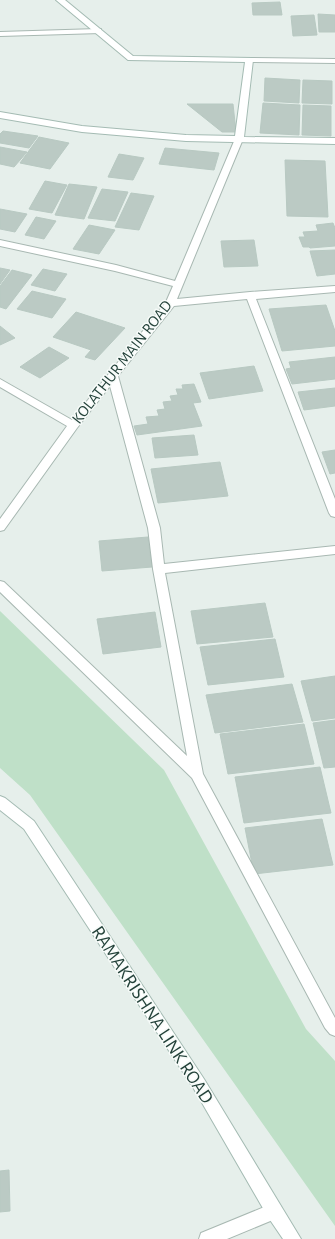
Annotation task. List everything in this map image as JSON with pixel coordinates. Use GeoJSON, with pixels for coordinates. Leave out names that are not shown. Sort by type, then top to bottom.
{"type":"FeatureCollection","features":[{"type":"Feature","properties":{"kind":"street"},"geometry":{"type":"LineString","coordinates":[[60,0],[131,58],[335,61]]}},
{"type":"Feature","properties":{"kind":"street"},"geometry":{"type":"LineString","coordinates":[[0,34],[98,31]]}},
{"type":"Feature","properties":{"kind":"street","name":"KOLATHUR MAIN ROAD"},"geometry":{"type":"LineString","coordinates":[[0,527],[73,425],[171,303],[239,139],[249,60]]}},
{"type":"Feature","properties":{"kind":"street"},"geometry":{"type":"LineString","coordinates":[[0,115],[82,129],[186,138],[335,141]]}},
{"type":"Feature","properties":{"kind":"street"},"geometry":{"type":"LineString","coordinates":[[0,243],[116,268],[179,285]]}},
{"type":"Feature","properties":{"kind":"street"},"geometry":{"type":"LineString","coordinates":[[171,303],[250,295],[335,289]]}},
{"type":"Feature","properties":{"kind":"street"},"geometry":{"type":"LineString","coordinates":[[250,295],[335,512]]}},
{"type":"Feature","properties":{"kind":"street"},"geometry":{"type":"LineString","coordinates":[[112,375],[154,528],[159,569],[197,774]]}},
{"type":"Feature","properties":{"kind":"street"},"geometry":{"type":"LineString","coordinates":[[0,382],[73,425]]}},
{"type":"Feature","properties":{"kind":"street"},"geometry":{"type":"LineString","coordinates":[[159,569],[335,550]]}},
{"type":"Feature","properties":{"kind":"street"},"geometry":{"type":"LineString","coordinates":[[0,585],[197,774],[333,1024]]}},
{"type":"Feature","properties":{"kind":"street","name":"RAMAKRISHNA LINK ROAD"},"geometry":{"type":"LineString","coordinates":[[0,802],[28,825],[199,1084],[292,1239]]}},
{"type":"Feature","properties":{"kind":"street"},"geometry":{"type":"LineString","coordinates":[[207,1239],[274,1211]]}},
{"type":"Feature","properties":{"kind":"green space"},"geometry":{"type":"Polygon","coordinates":[[[0,611],[164,770],[306,1029],[335,1061],[335,1226],[30,795],[0,768],[0,611]]]}},
{"type":"Feature","properties":{"kind":"building"},"geometry":{"type":"Polygon","coordinates":[[[280,2],[282,15],[253,15],[252,3],[280,2]]]}},
{"type":"Feature","properties":{"kind":"building"},"geometry":{"type":"Polygon","coordinates":[[[318,14],[335,15],[335,32],[319,32],[318,14]]]}},
{"type":"Feature","properties":{"kind":"building"},"geometry":{"type":"Polygon","coordinates":[[[314,15],[317,35],[293,36],[291,16],[314,15]]]}},
{"type":"Feature","properties":{"kind":"building"},"geometry":{"type":"Polygon","coordinates":[[[265,78],[300,80],[299,103],[264,101],[265,78]]]}},
{"type":"Feature","properties":{"kind":"building"},"geometry":{"type":"Polygon","coordinates":[[[303,80],[332,81],[332,104],[302,103],[303,80]]]}},
{"type":"Feature","properties":{"kind":"building"},"geometry":{"type":"Polygon","coordinates":[[[263,103],[300,105],[299,135],[260,133],[263,103]]]}},
{"type":"Feature","properties":{"kind":"building"},"geometry":{"type":"Polygon","coordinates":[[[187,104],[233,104],[236,132],[222,132],[187,104]]]}},
{"type":"Feature","properties":{"kind":"building"},"geometry":{"type":"Polygon","coordinates":[[[303,105],[331,106],[331,136],[302,135],[303,105]]]}},
{"type":"Feature","properties":{"kind":"building"},"geometry":{"type":"Polygon","coordinates":[[[3,131],[38,136],[29,148],[0,143],[0,134],[3,131]]]}},
{"type":"Feature","properties":{"kind":"building"},"geometry":{"type":"Polygon","coordinates":[[[39,137],[69,143],[50,169],[20,163],[39,137]]]}},
{"type":"Feature","properties":{"kind":"building"},"geometry":{"type":"Polygon","coordinates":[[[0,147],[27,152],[14,167],[0,164],[0,147]]]}},
{"type":"Feature","properties":{"kind":"building"},"geometry":{"type":"Polygon","coordinates":[[[165,148],[219,153],[214,170],[159,164],[165,148]]]}},
{"type":"Feature","properties":{"kind":"building"},"geometry":{"type":"Polygon","coordinates":[[[119,154],[144,158],[133,180],[108,177],[119,154]]]}},
{"type":"Feature","properties":{"kind":"building"},"geometry":{"type":"Polygon","coordinates":[[[285,160],[325,161],[328,217],[287,216],[285,160]]]}},
{"type":"Feature","properties":{"kind":"building"},"geometry":{"type":"Polygon","coordinates":[[[45,181],[67,185],[52,213],[29,209],[45,181]]]}},
{"type":"Feature","properties":{"kind":"building"},"geometry":{"type":"Polygon","coordinates":[[[69,184],[97,187],[84,219],[55,215],[69,184]]]}},
{"type":"Feature","properties":{"kind":"building"},"geometry":{"type":"Polygon","coordinates":[[[102,189],[128,192],[115,221],[88,218],[102,189]]]}},
{"type":"Feature","properties":{"kind":"building"},"geometry":{"type":"Polygon","coordinates":[[[131,193],[154,196],[139,230],[115,227],[131,193]]]}},
{"type":"Feature","properties":{"kind":"building"},"geometry":{"type":"Polygon","coordinates":[[[0,209],[27,214],[15,232],[0,229],[0,209]]]}},
{"type":"Feature","properties":{"kind":"building"},"geometry":{"type":"Polygon","coordinates":[[[36,217],[56,221],[44,239],[25,235],[36,217]]]}},
{"type":"Feature","properties":{"kind":"building"},"geometry":{"type":"Polygon","coordinates":[[[333,223],[335,228],[335,246],[310,248],[303,247],[299,237],[305,237],[303,232],[318,231],[316,225],[333,223]]]}},
{"type":"Feature","properties":{"kind":"building"},"geometry":{"type":"Polygon","coordinates":[[[89,225],[115,230],[99,254],[73,249],[89,225]]]}},
{"type":"Feature","properties":{"kind":"building"},"geometry":{"type":"Polygon","coordinates":[[[254,240],[258,266],[224,267],[221,241],[254,240]]]}},
{"type":"Feature","properties":{"kind":"building"},"geometry":{"type":"Polygon","coordinates":[[[335,250],[335,274],[317,276],[310,251],[335,250]]]}},
{"type":"Feature","properties":{"kind":"building"},"geometry":{"type":"Polygon","coordinates":[[[0,268],[10,270],[0,284],[0,268]]]}},
{"type":"Feature","properties":{"kind":"building"},"geometry":{"type":"Polygon","coordinates":[[[43,269],[67,274],[55,291],[31,285],[43,269]]]}},
{"type":"Feature","properties":{"kind":"building"},"geometry":{"type":"Polygon","coordinates":[[[12,270],[32,275],[6,309],[0,307],[0,286],[12,270]]]}},
{"type":"Feature","properties":{"kind":"building"},"geometry":{"type":"Polygon","coordinates":[[[32,291],[66,299],[52,318],[17,309],[32,291]]]}},
{"type":"Feature","properties":{"kind":"building"},"geometry":{"type":"Polygon","coordinates":[[[326,305],[335,331],[335,346],[282,351],[269,309],[326,305]]]}},
{"type":"Feature","properties":{"kind":"building"},"geometry":{"type":"Polygon","coordinates":[[[76,312],[125,328],[95,360],[85,357],[91,350],[53,337],[76,312]]]}},
{"type":"Feature","properties":{"kind":"building"},"geometry":{"type":"Polygon","coordinates":[[[0,326],[15,338],[0,345],[0,326]]]}},
{"type":"Feature","properties":{"kind":"building"},"geometry":{"type":"Polygon","coordinates":[[[49,347],[69,358],[40,378],[20,367],[49,347]]]}},
{"type":"Feature","properties":{"kind":"building"},"geometry":{"type":"Polygon","coordinates":[[[335,357],[335,379],[292,384],[286,369],[291,368],[289,362],[335,357]]]}},
{"type":"Feature","properties":{"kind":"building"},"geometry":{"type":"Polygon","coordinates":[[[254,366],[263,391],[209,399],[200,373],[254,366]]]}},
{"type":"Feature","properties":{"kind":"building"},"geometry":{"type":"Polygon","coordinates":[[[194,384],[201,402],[193,403],[202,426],[137,435],[134,426],[148,424],[146,417],[159,416],[157,410],[165,409],[163,402],[172,401],[170,396],[178,395],[176,389],[183,389],[182,385],[194,384]]]}},
{"type":"Feature","properties":{"kind":"building"},"geometry":{"type":"Polygon","coordinates":[[[335,388],[335,406],[304,410],[298,392],[335,388]]]}},
{"type":"Feature","properties":{"kind":"building"},"geometry":{"type":"Polygon","coordinates":[[[194,435],[198,455],[155,458],[152,438],[194,435]]]}},
{"type":"Feature","properties":{"kind":"building"},"geometry":{"type":"Polygon","coordinates":[[[335,450],[335,473],[330,474],[322,452],[335,450]]]}},
{"type":"Feature","properties":{"kind":"building"},"geometry":{"type":"Polygon","coordinates":[[[220,462],[228,496],[158,503],[151,469],[220,462]]]}},
{"type":"Feature","properties":{"kind":"building"},"geometry":{"type":"Polygon","coordinates":[[[148,537],[152,567],[102,571],[99,541],[148,537]]]}},
{"type":"Feature","properties":{"kind":"building"},"geometry":{"type":"Polygon","coordinates":[[[265,603],[273,637],[197,644],[191,611],[265,603]]]}},
{"type":"Feature","properties":{"kind":"building"},"geometry":{"type":"Polygon","coordinates":[[[155,612],[161,647],[103,654],[97,619],[155,612]]]}},
{"type":"Feature","properties":{"kind":"building"},"geometry":{"type":"Polygon","coordinates":[[[275,639],[284,677],[208,685],[200,647],[275,639]]]}},
{"type":"Feature","properties":{"kind":"building"},"geometry":{"type":"Polygon","coordinates":[[[335,676],[335,718],[312,721],[301,681],[335,676]]]}},
{"type":"Feature","properties":{"kind":"building"},"geometry":{"type":"Polygon","coordinates":[[[292,684],[303,722],[215,733],[206,695],[292,684]]]}},
{"type":"Feature","properties":{"kind":"building"},"geometry":{"type":"Polygon","coordinates":[[[335,720],[335,767],[324,768],[313,723],[335,720]]]}},
{"type":"Feature","properties":{"kind":"building"},"geometry":{"type":"Polygon","coordinates":[[[304,724],[314,764],[228,774],[220,734],[304,724]]]}},
{"type":"Feature","properties":{"kind":"building"},"geometry":{"type":"Polygon","coordinates":[[[320,767],[331,813],[244,823],[235,777],[320,767]]]}},
{"type":"Feature","properties":{"kind":"building"},"geometry":{"type":"Polygon","coordinates":[[[322,819],[333,865],[254,874],[245,828],[322,819]]]}},
{"type":"Feature","properties":{"kind":"building"},"geometry":{"type":"Polygon","coordinates":[[[9,1170],[10,1211],[0,1212],[0,1171],[9,1170]]]}}]}
